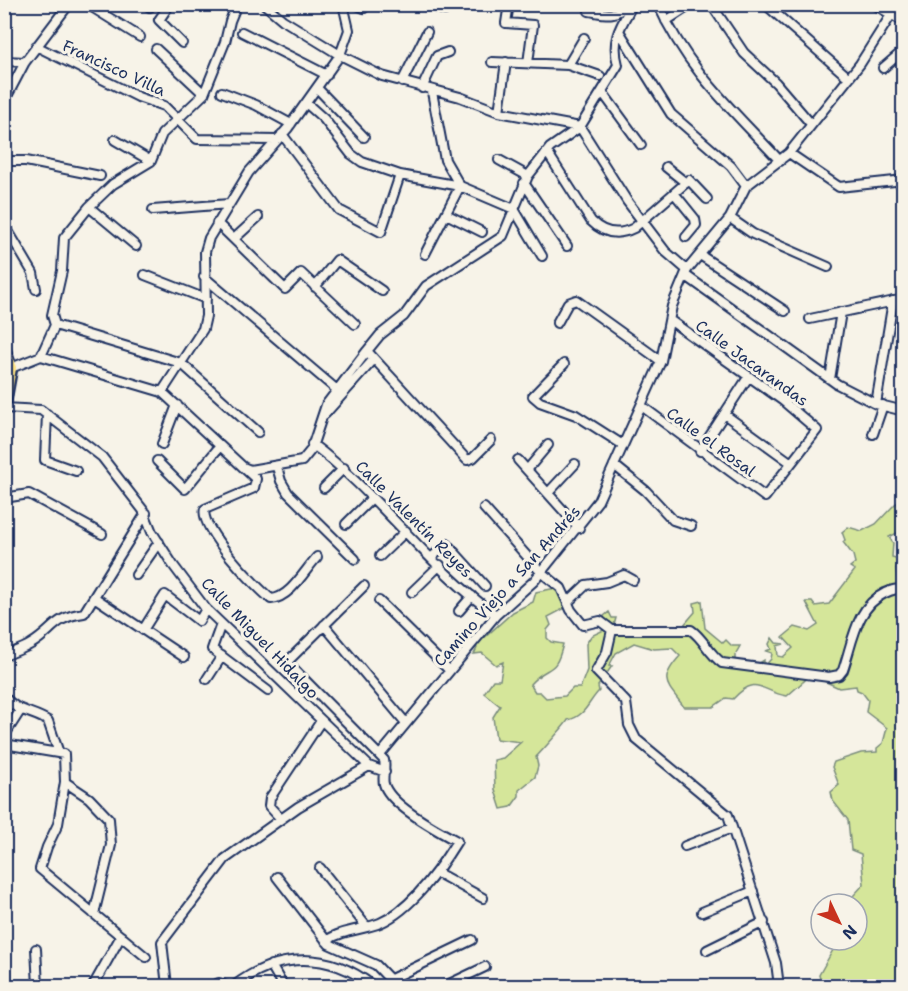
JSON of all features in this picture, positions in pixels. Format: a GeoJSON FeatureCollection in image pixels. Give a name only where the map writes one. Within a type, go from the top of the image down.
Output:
{"type":"FeatureCollection","features":[{"type":"Feature","properties":{"kind":"main road","name":"Calle Miguel Hidalgo"},"geometry":{"type":"LineString","coordinates":[[4,350],[11,368],[4,408]]}},
{"type":"Feature","properties":{"kind":"street"},"geometry":{"type":"LineString","coordinates":[[4,102],[25,62],[69,4]]}},
{"type":"Feature","properties":{"kind":"street"},"geometry":{"type":"LineString","coordinates":[[87,4],[140,37]]}},
{"type":"Feature","properties":{"kind":"street"},"geometry":{"type":"LineString","coordinates":[[170,4],[159,20],[182,43]]}},
{"type":"Feature","properties":{"kind":"street"},"geometry":{"type":"LineString","coordinates":[[41,356],[55,325],[53,306],[62,271],[64,238],[89,207],[113,184],[151,161],[162,134],[204,94],[225,42],[237,4]]}},
{"type":"Feature","properties":{"kind":"street"},"geometry":{"type":"LineString","coordinates":[[264,4],[283,20],[357,66],[432,92],[460,97],[499,112],[580,127],[615,184],[665,250],[686,272],[830,379],[879,404],[903,411]]}},
{"type":"Feature","properties":{"kind":"street"},"geometry":{"type":"LineString","coordinates":[[355,4],[364,8],[367,4]]}},
{"type":"Feature","properties":{"kind":"street"},"geometry":{"type":"LineString","coordinates":[[426,4],[445,10]]}},
{"type":"Feature","properties":{"kind":"street"},"geometry":{"type":"LineString","coordinates":[[589,11],[612,14],[620,12],[626,4]]}},
{"type":"Feature","properties":{"kind":"street"},"geometry":{"type":"LineString","coordinates":[[243,467],[250,470],[302,461],[312,444],[326,405],[380,335],[404,316],[426,286],[503,236],[526,179],[547,152],[580,127],[603,93],[618,65],[613,47],[633,4]]}},
{"type":"Feature","properties":{"kind":"street"},"geometry":{"type":"LineString","coordinates":[[658,4],[666,21],[705,82],[780,161]]}},
{"type":"Feature","properties":{"kind":"street"},"geometry":{"type":"LineString","coordinates":[[666,21],[692,4]]}},
{"type":"Feature","properties":{"kind":"street"},"geometry":{"type":"LineString","coordinates":[[711,4],[744,53],[776,83],[812,124]]}},
{"type":"Feature","properties":{"kind":"street"},"geometry":{"type":"LineString","coordinates":[[765,4],[849,78]]}},
{"type":"Feature","properties":{"kind":"street"},"geometry":{"type":"LineString","coordinates":[[874,4],[903,22]]}},
{"type":"Feature","properties":{"kind":"street","name":"Camino Viejo a San Andrés"},"geometry":{"type":"LineString","coordinates":[[380,755],[496,615],[541,572],[579,528],[598,501],[643,407],[661,361],[671,321],[672,306],[686,272],[730,218],[746,186],[789,153],[849,78],[898,4]]}},
{"type":"Feature","properties":{"kind":"street"},"geometry":{"type":"LineString","coordinates":[[162,392],[203,329],[206,299],[205,252],[217,223],[249,172],[291,124],[340,55],[349,30],[342,5]]}},
{"type":"Feature","properties":{"kind":"street"},"geometry":{"type":"LineString","coordinates":[[508,10],[506,23],[533,26],[528,63]]}},
{"type":"Feature","properties":{"kind":"street"},"geometry":{"type":"LineString","coordinates":[[619,31],[671,114],[731,166],[746,186]]}},
{"type":"Feature","properties":{"kind":"street"},"geometry":{"type":"LineString","coordinates":[[242,32],[327,75]]}},
{"type":"Feature","properties":{"kind":"street"},"geometry":{"type":"LineString","coordinates":[[402,82],[427,32]]}},
{"type":"Feature","properties":{"kind":"street"},"geometry":{"type":"LineString","coordinates":[[568,65],[584,38]]}},
{"type":"Feature","properties":{"kind":"street","name":"Francisco Villa"},"geometry":{"type":"LineString","coordinates":[[36,46],[138,97],[164,106],[178,117],[190,134],[197,139],[280,137]]}},
{"type":"Feature","properties":{"kind":"street"},"geometry":{"type":"LineString","coordinates":[[156,49],[204,94]]}},
{"type":"Feature","properties":{"kind":"street"},"geometry":{"type":"LineString","coordinates":[[884,68],[903,50]]}},
{"type":"Feature","properties":{"kind":"street"},"geometry":{"type":"LineString","coordinates":[[422,88],[437,56],[448,52]]}},
{"type":"Feature","properties":{"kind":"street"},"geometry":{"type":"LineString","coordinates":[[4,61],[25,62]]}},
{"type":"Feature","properties":{"kind":"street"},"geometry":{"type":"LineString","coordinates":[[492,62],[568,65],[600,76]]}},
{"type":"Feature","properties":{"kind":"street"},"geometry":{"type":"LineString","coordinates":[[499,112],[506,62]]}},
{"type":"Feature","properties":{"kind":"street"},"geometry":{"type":"LineString","coordinates":[[317,88],[364,137]]}},
{"type":"Feature","properties":{"kind":"street"},"geometry":{"type":"LineString","coordinates":[[222,92],[256,105],[291,124]]}},
{"type":"Feature","properties":{"kind":"street"},"geometry":{"type":"LineString","coordinates":[[432,92],[445,160],[460,186]]}},
{"type":"Feature","properties":{"kind":"street"},"geometry":{"type":"LineString","coordinates":[[603,93],[641,145]]}},
{"type":"Feature","properties":{"kind":"street"},"geometry":{"type":"LineString","coordinates":[[306,103],[324,119],[351,154],[362,162],[400,175],[460,186],[514,209],[542,256]]}},
{"type":"Feature","properties":{"kind":"street"},"geometry":{"type":"LineString","coordinates":[[280,137],[339,210],[381,232],[400,175]]}},
{"type":"Feature","properties":{"kind":"street"},"geometry":{"type":"LineString","coordinates":[[115,140],[151,161]]}},
{"type":"Feature","properties":{"kind":"street"},"geometry":{"type":"LineString","coordinates":[[547,152],[591,221],[600,230],[613,234],[625,233],[690,180],[707,199]]}},
{"type":"Feature","properties":{"kind":"street"},"geometry":{"type":"LineString","coordinates":[[789,153],[839,187],[903,180]]}},
{"type":"Feature","properties":{"kind":"street"},"geometry":{"type":"LineString","coordinates":[[499,160],[526,179],[567,246]]}},
{"type":"Feature","properties":{"kind":"street"},"geometry":{"type":"LineString","coordinates":[[4,161],[26,161],[100,176]]}},
{"type":"Feature","properties":{"kind":"street"},"geometry":{"type":"LineString","coordinates":[[666,167],[686,183]]}},
{"type":"Feature","properties":{"kind":"street"},"geometry":{"type":"LineString","coordinates":[[425,254],[460,186]]}},
{"type":"Feature","properties":{"kind":"street"},"geometry":{"type":"LineString","coordinates":[[674,193],[695,219],[696,225],[686,237]]}},
{"type":"Feature","properties":{"kind":"street"},"geometry":{"type":"LineString","coordinates":[[153,210],[228,204]]}},
{"type":"Feature","properties":{"kind":"street"},"geometry":{"type":"LineString","coordinates":[[89,207],[136,246]]}},
{"type":"Feature","properties":{"kind":"street"},"geometry":{"type":"LineString","coordinates":[[446,214],[482,232]]}},
{"type":"Feature","properties":{"kind":"street"},"geometry":{"type":"LineString","coordinates":[[236,238],[258,217]]}},
{"type":"Feature","properties":{"kind":"street"},"geometry":{"type":"LineString","coordinates":[[730,218],[753,234],[828,267]]}},
{"type":"Feature","properties":{"kind":"street"},"geometry":{"type":"LineString","coordinates":[[217,223],[236,238],[285,289],[298,273],[355,324]]}},
{"type":"Feature","properties":{"kind":"street"},"geometry":{"type":"LineString","coordinates":[[5,224],[33,273],[36,289]]}},
{"type":"Feature","properties":{"kind":"street"},"geometry":{"type":"LineString","coordinates":[[700,255],[785,311]]}},
{"type":"Feature","properties":{"kind":"street"},"geometry":{"type":"LineString","coordinates":[[315,287],[337,260],[382,291]]}},
{"type":"Feature","properties":{"kind":"street"},"geometry":{"type":"LineString","coordinates":[[145,275],[206,299]]}},
{"type":"Feature","properties":{"kind":"street"},"geometry":{"type":"LineString","coordinates":[[204,277],[337,390]]}},
{"type":"Feature","properties":{"kind":"street"},"geometry":{"type":"LineString","coordinates":[[810,319],[903,299]]}},
{"type":"Feature","properties":{"kind":"street"},"geometry":{"type":"LineString","coordinates":[[557,323],[568,303],[576,300],[661,361]]}},
{"type":"Feature","properties":{"kind":"street"},"geometry":{"type":"LineString","coordinates":[[873,434],[894,301]]}},
{"type":"Feature","properties":{"kind":"street"},"geometry":{"type":"LineString","coordinates":[[830,379],[841,312]]}},
{"type":"Feature","properties":{"kind":"street","name":"Calle Jacarandas"},"geometry":{"type":"LineString","coordinates":[[671,321],[817,428],[790,462]]}},
{"type":"Feature","properties":{"kind":"street"},"geometry":{"type":"LineString","coordinates":[[55,325],[181,363],[258,432]]}},
{"type":"Feature","properties":{"kind":"street"},"geometry":{"type":"LineString","coordinates":[[367,351],[467,460],[473,458],[491,440]]}},
{"type":"Feature","properties":{"kind":"street"},"geometry":{"type":"LineString","coordinates":[[11,368],[41,356],[162,392],[177,405],[256,479],[254,488],[205,509],[204,520],[217,539],[271,599],[278,599],[287,592],[317,557]]}},
{"type":"Feature","properties":{"kind":"street"},"geometry":{"type":"LineString","coordinates":[[320,419],[374,359]]}},
{"type":"Feature","properties":{"kind":"street"},"geometry":{"type":"LineString","coordinates":[[564,364],[533,396],[540,402],[576,415],[623,446]]}},
{"type":"Feature","properties":{"kind":"street"},"geometry":{"type":"LineString","coordinates":[[700,451],[749,376]]}},
{"type":"Feature","properties":{"kind":"street"},"geometry":{"type":"LineString","coordinates":[[162,444],[177,405]]}},
{"type":"Feature","properties":{"kind":"street","name":"Calle el Rosal"},"geometry":{"type":"LineString","coordinates":[[643,407],[765,497],[790,462]]}},
{"type":"Feature","properties":{"kind":"street","name":"Calle Miguel Hidalgo"},"geometry":{"type":"LineString","coordinates":[[4,408],[35,409],[47,414],[102,458],[146,513],[159,542],[206,609],[369,766]]}},
{"type":"Feature","properties":{"kind":"street"},"geometry":{"type":"LineString","coordinates":[[47,414],[45,460],[76,471]]}},
{"type":"Feature","properties":{"kind":"street"},"geometry":{"type":"LineString","coordinates":[[724,414],[790,462]]}},
{"type":"Feature","properties":{"kind":"street","name":"Calle Valentín Reyes"},"geometry":{"type":"LineString","coordinates":[[312,444],[344,468],[472,596],[496,615]]}},
{"type":"Feature","properties":{"kind":"street"},"geometry":{"type":"LineString","coordinates":[[526,470],[548,445]]}},
{"type":"Feature","properties":{"kind":"street"},"geometry":{"type":"LineString","coordinates":[[157,461],[185,489],[220,446]]}},
{"type":"Feature","properties":{"kind":"street"},"geometry":{"type":"LineString","coordinates":[[518,460],[579,528]]}},
{"type":"Feature","properties":{"kind":"street"},"geometry":{"type":"LineString","coordinates":[[548,493],[574,464]]}},
{"type":"Feature","properties":{"kind":"street"},"geometry":{"type":"LineString","coordinates":[[614,465],[646,491],[673,520],[691,526]]}},
{"type":"Feature","properties":{"kind":"street"},"geometry":{"type":"LineString","coordinates":[[277,467],[280,481],[288,493],[356,559]]}},
{"type":"Feature","properties":{"kind":"street"},"geometry":{"type":"LineString","coordinates":[[324,488],[344,468]]}},
{"type":"Feature","properties":{"kind":"street"},"geometry":{"type":"LineString","coordinates":[[4,498],[28,494],[102,534]]}},
{"type":"Feature","properties":{"kind":"street"},"geometry":{"type":"LineString","coordinates":[[346,524],[372,498]]}},
{"type":"Feature","properties":{"kind":"street"},"geometry":{"type":"LineString","coordinates":[[484,508],[541,572],[561,588],[575,618],[583,625],[600,621],[612,630],[691,630],[701,637],[707,652],[722,663],[829,677],[839,675],[843,670],[864,608],[872,599],[892,590],[903,590]]}},
{"type":"Feature","properties":{"kind":"street"},"geometry":{"type":"LineString","coordinates":[[4,656],[32,644],[49,627],[67,616],[84,613],[146,513]]}},
{"type":"Feature","properties":{"kind":"street"},"geometry":{"type":"LineString","coordinates":[[380,556],[406,531]]}},
{"type":"Feature","properties":{"kind":"street"},"geometry":{"type":"LineString","coordinates":[[136,575],[159,542]]}},
{"type":"Feature","properties":{"kind":"street"},"geometry":{"type":"LineString","coordinates":[[432,557],[447,544],[485,586]]}},
{"type":"Feature","properties":{"kind":"street"},"geometry":{"type":"LineString","coordinates":[[412,592],[441,565]]}},
{"type":"Feature","properties":{"kind":"street"},"geometry":{"type":"LineString","coordinates":[[568,602],[586,585],[607,582],[624,575],[633,580]]}},
{"type":"Feature","properties":{"kind":"street"},"geometry":{"type":"LineString","coordinates":[[326,941],[392,916],[436,872],[457,841],[434,829],[400,805],[384,783],[384,760],[287,662],[364,586]]}},
{"type":"Feature","properties":{"kind":"street"},"geometry":{"type":"LineString","coordinates":[[143,630],[165,596],[199,621],[206,609]]}},
{"type":"Feature","properties":{"kind":"street"},"geometry":{"type":"LineString","coordinates":[[459,611],[472,596]]}},
{"type":"Feature","properties":{"kind":"street"},"geometry":{"type":"LineString","coordinates":[[94,597],[184,657]]}},
{"type":"Feature","properties":{"kind":"street"},"geometry":{"type":"LineString","coordinates":[[379,601],[449,670]]}},
{"type":"Feature","properties":{"kind":"street"},"geometry":{"type":"LineString","coordinates":[[221,624],[212,649],[268,691]]}},
{"type":"Feature","properties":{"kind":"street"},"geometry":{"type":"LineString","coordinates":[[324,625],[406,723]]}},
{"type":"Feature","properties":{"kind":"street"},"geometry":{"type":"LineString","coordinates":[[612,630],[607,652],[596,671],[629,706],[632,731],[636,739],[728,815],[764,922],[776,963],[779,987]]}},
{"type":"Feature","properties":{"kind":"street"},"geometry":{"type":"LineString","coordinates":[[207,679],[222,656]]}},
{"type":"Feature","properties":{"kind":"street"},"geometry":{"type":"LineString","coordinates":[[4,696],[20,711],[30,711],[48,721],[62,753],[65,782],[58,824],[46,847],[40,869],[146,957]]}},
{"type":"Feature","properties":{"kind":"street"},"geometry":{"type":"LineString","coordinates":[[4,736],[20,711]]}},
{"type":"Feature","properties":{"kind":"street"},"geometry":{"type":"LineString","coordinates":[[281,819],[269,806],[270,798],[321,721]]}},
{"type":"Feature","properties":{"kind":"street"},"geometry":{"type":"LineString","coordinates":[[10,745],[62,753]]}},
{"type":"Feature","properties":{"kind":"street"},"geometry":{"type":"LineString","coordinates":[[167,987],[162,942],[225,859],[281,819],[369,766],[385,772]]}},
{"type":"Feature","properties":{"kind":"street"},"geometry":{"type":"LineString","coordinates":[[65,782],[103,810],[111,826],[109,859],[94,914]]}},
{"type":"Feature","properties":{"kind":"street"},"geometry":{"type":"LineString","coordinates":[[686,846],[732,828]]}},
{"type":"Feature","properties":{"kind":"street"},"geometry":{"type":"LineString","coordinates":[[320,868],[366,926]]}},
{"type":"Feature","properties":{"kind":"street"},"geometry":{"type":"LineString","coordinates":[[436,872],[483,898]]}},
{"type":"Feature","properties":{"kind":"street"},"geometry":{"type":"LineString","coordinates":[[277,878],[328,944],[365,958],[394,983],[472,940]]}},
{"type":"Feature","properties":{"kind":"street"},"geometry":{"type":"LineString","coordinates":[[702,912],[753,891]]}},
{"type":"Feature","properties":{"kind":"street"},"geometry":{"type":"LineString","coordinates":[[707,950],[764,922]]}},
{"type":"Feature","properties":{"kind":"street"},"geometry":{"type":"LineString","coordinates":[[93,987],[121,936]]}},
{"type":"Feature","properties":{"kind":"street"},"geometry":{"type":"LineString","coordinates":[[36,950],[38,987]]}},
{"type":"Feature","properties":{"kind":"street"},"geometry":{"type":"LineString","coordinates":[[236,986],[271,965],[298,959],[328,964],[353,973],[373,987]]}},
{"type":"Feature","properties":{"kind":"street"},"geometry":{"type":"LineString","coordinates":[[271,965],[283,987]]}},
{"type":"Feature","properties":{"kind":"street"},"geometry":{"type":"LineString","coordinates":[[445,987],[485,967]]}},
{"type":"Feature","properties":{"kind":"street"},"geometry":{"type":"LineString","coordinates":[[212,987],[219,983],[226,987]]}},
{"type":"Feature","properties":{"kind":"green space"},"geometry":{"type":"Polygon","coordinates":[[[903,499],[903,530],[889,537],[893,543],[892,557],[899,559],[903,565],[900,563],[896,568],[897,577],[904,576],[903,986],[822,986],[819,975],[832,952],[869,952],[869,892],[857,892],[864,884],[861,854],[851,850],[848,820],[833,801],[831,792],[839,785],[832,767],[834,762],[861,753],[877,752],[877,748],[883,743],[887,728],[866,712],[868,700],[862,692],[857,690],[856,686],[839,688],[811,675],[787,696],[754,686],[741,691],[733,699],[726,698],[713,707],[684,707],[667,683],[669,671],[680,656],[672,648],[654,649],[634,643],[616,653],[609,666],[612,666],[598,686],[599,691],[583,712],[568,720],[536,757],[538,766],[535,777],[519,790],[519,796],[511,807],[501,809],[495,790],[494,760],[503,758],[521,742],[496,739],[493,717],[500,706],[484,693],[493,680],[500,680],[503,662],[496,665],[482,653],[474,654],[477,648],[471,644],[484,638],[513,612],[533,602],[536,592],[556,588],[569,606],[548,617],[551,625],[547,630],[547,638],[551,642],[563,644],[557,661],[554,666],[530,684],[535,692],[540,692],[546,698],[565,696],[573,688],[580,688],[587,670],[586,644],[591,636],[606,629],[610,622],[606,622],[604,616],[609,612],[612,618],[616,618],[613,629],[632,628],[647,634],[683,626],[695,612],[694,603],[702,601],[705,628],[723,643],[726,640],[732,646],[740,646],[735,655],[735,663],[756,665],[764,660],[764,667],[771,659],[772,653],[766,651],[771,649],[769,644],[772,638],[776,643],[784,644],[777,646],[778,656],[783,657],[793,648],[783,637],[795,627],[809,631],[818,625],[806,602],[812,602],[815,606],[829,604],[855,570],[850,567],[855,563],[853,555],[843,542],[845,540],[842,532],[848,527],[862,531],[876,524],[903,499]]]}}]}
